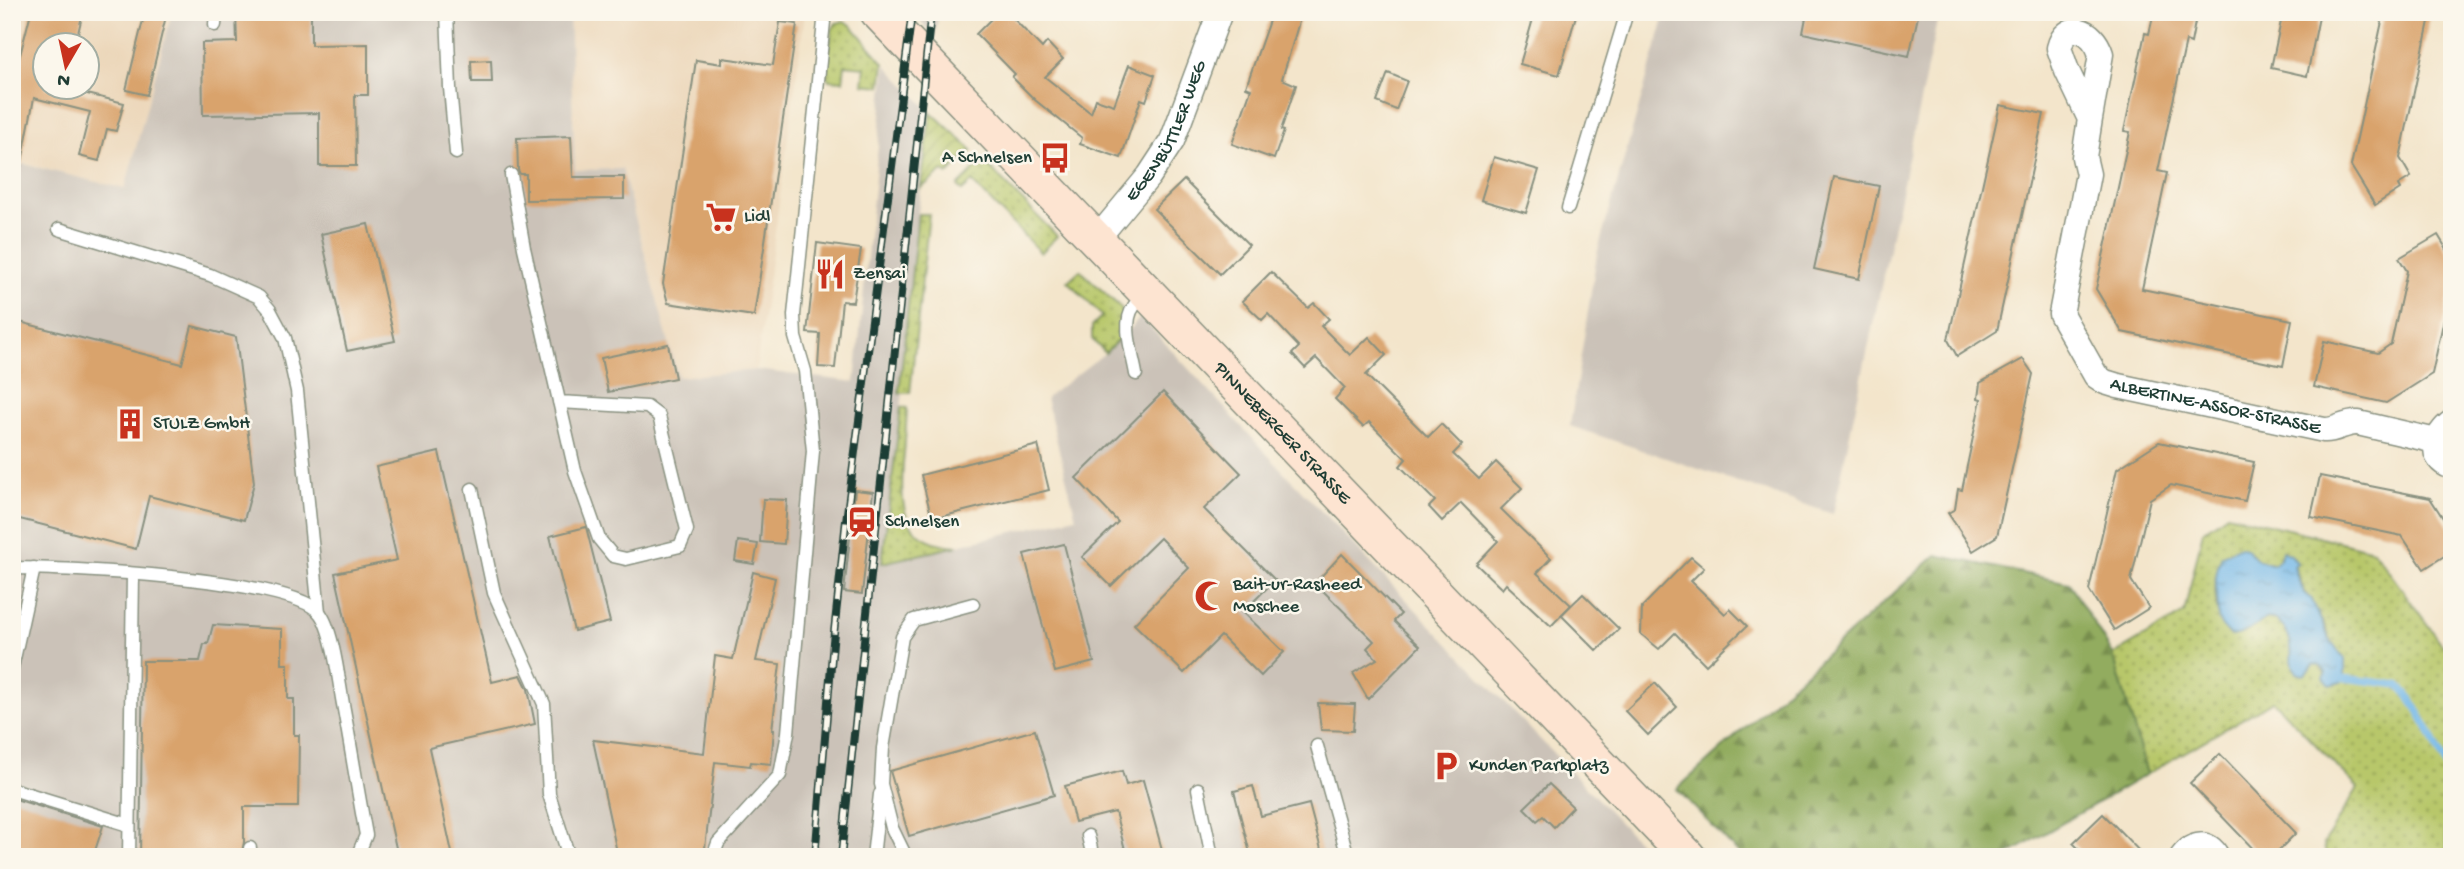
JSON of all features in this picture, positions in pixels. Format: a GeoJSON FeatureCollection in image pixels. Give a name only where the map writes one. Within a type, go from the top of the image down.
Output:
{"type":"FeatureCollection","features":[{"type":"Feature","properties":{"kind":"main road","name":"PINNEBERGER STRASSE"},"geometry":{"type":"LineString","coordinates":[[877,12],[1688,857]]}},
{"type":"Feature","properties":{"kind":"street","name":"EGENBÜTTLER WEG"},"geometry":{"type":"LineString","coordinates":[[1096,240],[1149,176],[1172,141],[1220,12]]}},
{"type":"Feature","properties":{"kind":"street","name":"ALBERTINE-ASSOR-STRASSE"},"geometry":{"type":"LineString","coordinates":[[2090,119],[2084,157],[2088,174],[2087,192],[2061,314],[2096,376],[2118,386],[2324,430],[2358,423],[2436,442]]}},
{"type":"Feature","properties":{"kind":"street"},"geometry":{"type":"LineString","coordinates":[[2452,422],[2436,442],[2437,456],[2452,468]]}},
{"type":"Feature","properties":{"kind":"street"},"geometry":{"type":"LineString","coordinates":[[2182,857],[2188,849],[2199,845],[2211,848],[2217,857]]}},
{"type":"Feature","properties":{"kind":"lane"},"geometry":{"type":"LineString","coordinates":[[447,12],[456,153]]}},
{"type":"Feature","properties":{"kind":"lane"},"geometry":{"type":"LineString","coordinates":[[713,857],[718,843],[780,775],[788,733],[813,451],[805,371],[795,337],[794,315],[825,12]]}},
{"type":"Feature","properties":{"kind":"lane"},"geometry":{"type":"LineString","coordinates":[[1568,208],[1627,12]]}},
{"type":"Feature","properties":{"kind":"lane"},"geometry":{"type":"LineString","coordinates":[[511,175],[524,248],[559,402],[575,471],[599,540],[613,556],[626,559],[680,546],[687,530],[659,416],[646,407],[559,402]]}},
{"type":"Feature","properties":{"kind":"lane"},"geometry":{"type":"LineString","coordinates":[[59,229],[210,275],[259,297],[270,310],[285,338],[297,391],[319,612],[332,643],[366,835],[357,857]]}},
{"type":"Feature","properties":{"kind":"lane"},"geometry":{"type":"LineString","coordinates":[[1136,374],[1128,329],[1129,316],[1133,307],[1147,293]]}},
{"type":"Feature","properties":{"kind":"lane"},"geometry":{"type":"LineString","coordinates":[[472,489],[494,593],[544,704],[550,794],[569,857]]}},
{"type":"Feature","properties":{"kind":"lane"},"geometry":{"type":"LineString","coordinates":[[12,568],[215,581],[290,596],[319,612]]}},
{"type":"Feature","properties":{"kind":"lane"},"geometry":{"type":"LineString","coordinates":[[12,668],[34,568]]}},
{"type":"Feature","properties":{"kind":"lane"},"geometry":{"type":"LineString","coordinates":[[129,857],[133,575]]}},
{"type":"Feature","properties":{"kind":"lane"},"geometry":{"type":"LineString","coordinates":[[873,857],[883,748],[902,637],[914,620],[973,604]]}},
{"type":"Feature","properties":{"kind":"lane"},"geometry":{"type":"LineString","coordinates":[[1317,746],[1348,857]]}},
{"type":"Feature","properties":{"kind":"lane"},"geometry":{"type":"LineString","coordinates":[[880,784],[892,828],[906,857]]}},
{"type":"Feature","properties":{"kind":"lane"},"geometry":{"type":"LineString","coordinates":[[12,789],[129,825]]}},
{"type":"Feature","properties":{"kind":"lane"},"geometry":{"type":"LineString","coordinates":[[1198,789],[1212,857]]}},
{"type":"Feature","properties":{"kind":"lane"},"geometry":{"type":"LineString","coordinates":[[1088,836],[1093,857]]}},
{"type":"Feature","properties":{"kind":"shaded area"},"geometry":{"type":"Polygon","coordinates":[[[12,12],[172,12],[125,190],[12,160],[12,12]]]}},
{"type":"Feature","properties":{"kind":"shaded area"},"geometry":{"type":"Polygon","coordinates":[[[172,12],[569,12],[575,170],[622,169],[678,377],[756,370],[855,382],[886,65],[931,112],[918,213],[929,214],[910,393],[903,394],[901,407],[907,408],[882,563],[1076,517],[1046,398],[1105,353],[1141,317],[1276,464],[1653,857],[12,857],[12,161],[125,189],[172,12]]]}},
{"type":"Feature","properties":{"kind":"shaded area"},"geometry":{"type":"Polygon","coordinates":[[[569,12],[805,12],[756,370],[678,377],[622,169],[575,170],[569,12]]]}},
{"type":"Feature","properties":{"kind":"shaded area"},"geometry":{"type":"Polygon","coordinates":[[[913,12],[939,12],[935,38],[913,12]]]}},
{"type":"Feature","properties":{"kind":"shaded area"},"geometry":{"type":"Polygon","coordinates":[[[1666,12],[1939,12],[1833,514],[1570,426],[1597,254],[1666,12]]]}},
{"type":"Feature","properties":{"kind":"green space"},"geometry":{"type":"Polygon","coordinates":[[[844,21],[851,25],[884,63],[881,86],[863,84],[865,67],[845,65],[843,81],[829,80],[826,75],[832,30],[836,23],[844,21]]]}},
{"type":"Feature","properties":{"kind":"green space"},"geometry":{"type":"Polygon","coordinates":[[[931,112],[972,150],[948,174],[943,171],[921,188],[931,112]]]}},
{"type":"Feature","properties":{"kind":"green space"},"geometry":{"type":"Polygon","coordinates":[[[983,161],[1057,236],[1041,253],[972,182],[962,191],[958,186],[983,161]]]}},
{"type":"Feature","properties":{"kind":"green space"},"geometry":{"type":"Polygon","coordinates":[[[918,214],[929,214],[910,393],[899,393],[918,214]]]}},
{"type":"Feature","properties":{"kind":"green space"},"geometry":{"type":"Polygon","coordinates":[[[1080,270],[1122,309],[1121,337],[1105,353],[1092,339],[1092,326],[1102,316],[1068,281],[1080,270]]]}},
{"type":"Feature","properties":{"kind":"green space"},"geometry":{"type":"Polygon","coordinates":[[[901,407],[907,408],[902,481],[909,521],[916,531],[926,538],[940,544],[958,546],[882,563],[901,407]]]}},
{"type":"Feature","properties":{"kind":"green space"},"geometry":{"type":"Polygon","coordinates":[[[2227,514],[2373,550],[2452,658],[2452,827],[2445,830],[2452,857],[2326,857],[2324,843],[2358,788],[2273,701],[2147,774],[2113,655],[2184,613],[2203,531],[2227,514]],[[2283,551],[2274,565],[2256,559],[2252,553],[2222,555],[2215,586],[2220,618],[2230,636],[2245,632],[2266,618],[2275,619],[2289,638],[2291,661],[2306,671],[2314,664],[2321,666],[2330,685],[2342,682],[2343,655],[2335,651],[2312,600],[2305,592],[2294,565],[2297,563],[2283,551]]]}},
{"type":"Feature","properties":{"kind":"green space"},"geometry":{"type":"Polygon","coordinates":[[[1936,555],[2069,583],[2113,655],[2147,774],[2004,857],[1742,857],[1677,789],[1936,555]]]}},
{"type":"Feature","properties":{"kind":"water"},"geometry":{"type":"Polygon","coordinates":[[[2240,546],[2246,548],[2256,559],[2274,565],[2280,559],[2282,551],[2291,555],[2297,563],[2294,566],[2305,593],[2312,600],[2329,639],[2345,658],[2345,675],[2342,682],[2330,685],[2324,678],[2326,672],[2321,666],[2314,664],[2304,675],[2297,673],[2291,661],[2289,638],[2275,619],[2266,618],[2245,632],[2231,636],[2222,627],[2218,617],[2217,569],[2222,555],[2240,546]]]}},
{"type":"Feature","properties":{"kind":"building"},"geometry":{"type":"Polygon","coordinates":[[[31,12],[83,12],[78,32],[32,32],[33,102],[21,167],[12,166],[12,75],[15,75],[31,12]]]}},
{"type":"Feature","properties":{"kind":"building"},"geometry":{"type":"Polygon","coordinates":[[[145,12],[167,12],[147,95],[126,90],[145,12]]]}},
{"type":"Feature","properties":{"kind":"building"},"geometry":{"type":"Polygon","coordinates":[[[236,12],[311,12],[311,45],[368,44],[368,95],[355,95],[356,166],[319,166],[319,113],[203,115],[202,43],[237,42],[236,12]]]}},
{"type":"Feature","properties":{"kind":"building"},"geometry":{"type":"Polygon","coordinates":[[[998,12],[1007,12],[1042,48],[1047,42],[1063,59],[1045,77],[1091,113],[1096,99],[1114,105],[1129,65],[1155,75],[1146,101],[1141,99],[1121,158],[1080,144],[1082,138],[1035,100],[1012,77],[1015,74],[976,34],[998,12]]]}},
{"type":"Feature","properties":{"kind":"building"},"geometry":{"type":"Polygon","coordinates":[[[1272,12],[1302,12],[1282,79],[1296,85],[1274,159],[1232,144],[1251,89],[1246,87],[1272,12]]]}},
{"type":"Feature","properties":{"kind":"building"},"geometry":{"type":"Polygon","coordinates":[[[1535,12],[1577,12],[1559,75],[1520,64],[1535,12]]]}},
{"type":"Feature","properties":{"kind":"building"},"geometry":{"type":"Polygon","coordinates":[[[1807,12],[1919,12],[1909,56],[1803,33],[1807,12]]]}},
{"type":"Feature","properties":{"kind":"building"},"geometry":{"type":"Polygon","coordinates":[[[2154,12],[2197,12],[2191,43],[2186,41],[2158,171],[2167,173],[2142,289],[2292,320],[2283,366],[2122,332],[2096,289],[2130,132],[2124,131],[2145,33],[2149,34],[2154,12]]]}},
{"type":"Feature","properties":{"kind":"building"},"geometry":{"type":"Polygon","coordinates":[[[2283,12],[2320,12],[2307,76],[2271,68],[2283,12]]]}},
{"type":"Feature","properties":{"kind":"building"},"geometry":{"type":"Polygon","coordinates":[[[2384,12],[2431,12],[2400,158],[2411,177],[2398,185],[2400,189],[2375,205],[2351,166],[2384,12]]]}},
{"type":"Feature","properties":{"kind":"building","name":"Lidl"},"geometry":{"type":"Polygon","coordinates":[[[780,22],[797,24],[754,316],[668,303],[663,284],[696,60],[722,64],[722,58],[773,65],[780,22]]]}},
{"type":"Feature","properties":{"kind":"building"},"geometry":{"type":"Polygon","coordinates":[[[491,60],[492,82],[472,82],[471,61],[491,60]]]}},
{"type":"Feature","properties":{"kind":"building"},"geometry":{"type":"Polygon","coordinates":[[[1388,73],[1407,81],[1396,110],[1377,102],[1388,73]]]}},
{"type":"Feature","properties":{"kind":"building"},"geometry":{"type":"Polygon","coordinates":[[[102,98],[124,103],[116,131],[107,129],[99,161],[79,156],[90,112],[50,102],[102,102],[102,98]]]}},
{"type":"Feature","properties":{"kind":"building"},"geometry":{"type":"Polygon","coordinates":[[[2000,105],[2044,114],[1997,331],[1957,356],[1948,340],[2000,105]]]}},
{"type":"Feature","properties":{"kind":"building"},"geometry":{"type":"Polygon","coordinates":[[[571,136],[573,177],[624,177],[624,199],[526,200],[526,174],[520,174],[518,170],[517,138],[571,136]]]}},
{"type":"Feature","properties":{"kind":"building"},"geometry":{"type":"Polygon","coordinates":[[[1494,157],[1539,170],[1526,213],[1481,200],[1494,157]]]}},
{"type":"Feature","properties":{"kind":"building"},"geometry":{"type":"Polygon","coordinates":[[[1834,177],[1879,186],[1859,279],[1814,269],[1834,177]]]}},
{"type":"Feature","properties":{"kind":"building"},"geometry":{"type":"Polygon","coordinates":[[[1184,180],[1249,245],[1220,274],[1154,209],[1184,180]]]}},
{"type":"Feature","properties":{"kind":"building"},"geometry":{"type":"Polygon","coordinates":[[[368,224],[395,341],[347,351],[321,234],[368,224]]]}},
{"type":"Feature","properties":{"kind":"building"},"geometry":{"type":"Polygon","coordinates":[[[2438,235],[2452,258],[2452,282],[2432,374],[2386,403],[2314,387],[2324,341],[2378,353],[2391,344],[2407,271],[2399,258],[2438,235]]]}},
{"type":"Feature","properties":{"kind":"building"},"geometry":{"type":"Polygon","coordinates":[[[817,243],[861,249],[853,302],[842,301],[835,368],[818,367],[820,334],[807,333],[817,243]]]}},
{"type":"Feature","properties":{"kind":"building"},"geometry":{"type":"Polygon","coordinates":[[[1271,272],[1308,308],[1314,303],[1329,319],[1321,326],[1350,355],[1369,337],[1386,355],[1366,375],[1428,437],[1441,424],[1462,445],[1453,454],[1479,479],[1496,462],[1522,488],[1501,509],[1551,558],[1537,573],[1571,605],[1551,626],[1506,584],[1502,589],[1476,564],[1498,541],[1461,503],[1442,521],[1429,507],[1435,501],[1400,466],[1406,459],[1369,422],[1363,427],[1335,399],[1345,388],[1316,358],[1305,368],[1292,354],[1299,347],[1268,314],[1262,320],[1242,301],[1271,272]]]}},
{"type":"Feature","properties":{"kind":"building","name":"STULZ GmbH"},"geometry":{"type":"Polygon","coordinates":[[[12,320],[182,364],[192,326],[236,337],[254,483],[244,520],[149,496],[136,549],[12,517],[12,320]]]}},
{"type":"Feature","properties":{"kind":"building"},"geometry":{"type":"Polygon","coordinates":[[[668,344],[675,378],[608,392],[601,358],[668,344]]]}},
{"type":"Feature","properties":{"kind":"building"},"geometry":{"type":"Polygon","coordinates":[[[2023,359],[2033,374],[1997,536],[1973,551],[1948,513],[1955,509],[1958,489],[1962,490],[1981,399],[1978,398],[1980,383],[2023,359]]]}},
{"type":"Feature","properties":{"kind":"building"},"geometry":{"type":"Polygon","coordinates":[[[1163,392],[1241,473],[1204,509],[1275,580],[1243,612],[1284,652],[1261,676],[1221,636],[1184,673],[1134,624],[1189,568],[1160,538],[1111,586],[1082,557],[1118,522],[1076,478],[1163,392]]]}},
{"type":"Feature","properties":{"kind":"building"},"geometry":{"type":"Polygon","coordinates":[[[2159,442],[2254,462],[2245,501],[2171,485],[2150,499],[2131,580],[2149,608],[2114,630],[2089,590],[2117,469],[2159,442]]]}},
{"type":"Feature","properties":{"kind":"building"},"geometry":{"type":"Polygon","coordinates":[[[1038,445],[1049,490],[932,519],[921,475],[1038,445]]]}},
{"type":"Feature","properties":{"kind":"building"},"geometry":{"type":"Polygon","coordinates":[[[439,452],[492,682],[521,675],[528,689],[535,724],[429,748],[453,857],[398,857],[335,573],[397,560],[376,467],[439,452]]]}},
{"type":"Feature","properties":{"kind":"building"},"geometry":{"type":"Polygon","coordinates":[[[2320,476],[2430,498],[2452,532],[2452,551],[2424,569],[2402,536],[2311,517],[2320,476]]]}},
{"type":"Feature","properties":{"kind":"building"},"geometry":{"type":"Polygon","coordinates":[[[855,490],[873,492],[862,594],[844,592],[855,490]]]}},
{"type":"Feature","properties":{"kind":"building"},"geometry":{"type":"Polygon","coordinates":[[[763,499],[787,500],[784,544],[760,542],[763,499]]]}},
{"type":"Feature","properties":{"kind":"building"},"geometry":{"type":"Polygon","coordinates":[[[586,527],[610,622],[574,631],[550,536],[586,527]]]}},
{"type":"Feature","properties":{"kind":"building"},"geometry":{"type":"Polygon","coordinates":[[[738,541],[758,544],[754,564],[735,561],[738,541]]]}},
{"type":"Feature","properties":{"kind":"building"},"geometry":{"type":"Polygon","coordinates":[[[1064,544],[1094,662],[1055,672],[1024,554],[1064,544]]]}},
{"type":"Feature","properties":{"kind":"building"},"geometry":{"type":"Polygon","coordinates":[[[1342,554],[1401,614],[1394,621],[1420,646],[1368,699],[1353,673],[1377,659],[1367,648],[1374,641],[1315,583],[1342,554]]]}},
{"type":"Feature","properties":{"kind":"building"},"geometry":{"type":"Polygon","coordinates":[[[1691,557],[1704,568],[1691,581],[1725,614],[1730,609],[1747,626],[1706,665],[1675,633],[1659,649],[1641,634],[1642,607],[1691,557]]]}},
{"type":"Feature","properties":{"kind":"building"},"geometry":{"type":"Polygon","coordinates":[[[753,572],[775,578],[756,661],[780,664],[771,764],[751,762],[750,766],[715,762],[704,857],[618,857],[593,740],[704,753],[715,656],[733,659],[753,572]]]}},
{"type":"Feature","properties":{"kind":"building"},"geometry":{"type":"Polygon","coordinates":[[[1583,594],[1619,629],[1597,651],[1561,615],[1583,594]]]}},
{"type":"Feature","properties":{"kind":"building"},"geometry":{"type":"Polygon","coordinates":[[[213,625],[282,629],[282,664],[288,664],[288,699],[294,699],[294,735],[299,735],[298,807],[244,807],[241,857],[140,857],[143,661],[200,661],[213,625]]]}},
{"type":"Feature","properties":{"kind":"building"},"geometry":{"type":"Polygon","coordinates":[[[1655,683],[1677,707],[1648,735],[1625,711],[1655,683]]]}},
{"type":"Feature","properties":{"kind":"building"},"geometry":{"type":"Polygon","coordinates":[[[1318,703],[1355,704],[1353,731],[1321,730],[1318,703]]]}},
{"type":"Feature","properties":{"kind":"building"},"geometry":{"type":"Polygon","coordinates":[[[1035,730],[1054,795],[909,836],[890,771],[1035,730]]]}},
{"type":"Feature","properties":{"kind":"building"},"geometry":{"type":"Polygon","coordinates":[[[2220,754],[2296,833],[2272,857],[2261,857],[2190,783],[2220,754]]]}},
{"type":"Feature","properties":{"kind":"building"},"geometry":{"type":"Polygon","coordinates":[[[1122,771],[1126,785],[1143,780],[1164,857],[1127,857],[1115,812],[1075,822],[1065,786],[1122,771]]]}},
{"type":"Feature","properties":{"kind":"building"},"geometry":{"type":"Polygon","coordinates":[[[1549,784],[1573,807],[1554,827],[1543,816],[1537,821],[1524,808],[1549,784]]]}},
{"type":"Feature","properties":{"kind":"building"},"geometry":{"type":"Polygon","coordinates":[[[1253,786],[1261,816],[1309,804],[1323,857],[1251,857],[1234,791],[1253,786]]]}},
{"type":"Feature","properties":{"kind":"building"},"geometry":{"type":"Polygon","coordinates":[[[12,798],[103,826],[93,857],[12,857],[12,798]]]}},
{"type":"Feature","properties":{"kind":"building"},"geometry":{"type":"Polygon","coordinates":[[[2103,814],[2145,857],[2087,857],[2073,843],[2103,814]]]}},
{"type":"Feature","properties":{"kind":"waterway"},"geometry":{"type":"LineString","coordinates":[[2344,678],[2399,685],[2411,699],[2450,775],[2452,828]]}},
{"type":"Feature","properties":{"kind":"railway"},"geometry":{"type":"LineString","coordinates":[[815,857],[846,521],[912,12]]}},
{"type":"Feature","properties":{"kind":"railway"},"geometry":{"type":"LineString","coordinates":[[841,857],[931,12]]}},
{"type":"Feature","properties":{"kind":"place","name":"A Schnelsen"},"geometry":{"type":"Point","coordinates":[1055,158]}},
{"type":"Feature","properties":{"kind":"place","name":"Lidl"},"geometry":{"type":"Point","coordinates":[721,217]}},
{"type":"Feature","properties":{"kind":"place","name":"Zensai"},"geometry":{"type":"Point","coordinates":[830,274]}},
{"type":"Feature","properties":{"kind":"place","name":"STULZ GmbH"},"geometry":{"type":"Point","coordinates":[130,424]}},
{"type":"Feature","properties":{"kind":"place","name":"Schnelsen"},"geometry":{"type":"Point","coordinates":[862,522]}},
{"type":"Feature","properties":{"kind":"place","name":"Bait-ur-Rasheed Moschee"},"geometry":{"type":"Point","coordinates":[1210,596]}},
{"type":"Feature","properties":{"kind":"place","name":"Kunden Parkplatz"},"geometry":{"type":"Point","coordinates":[1446,766]}}]}
